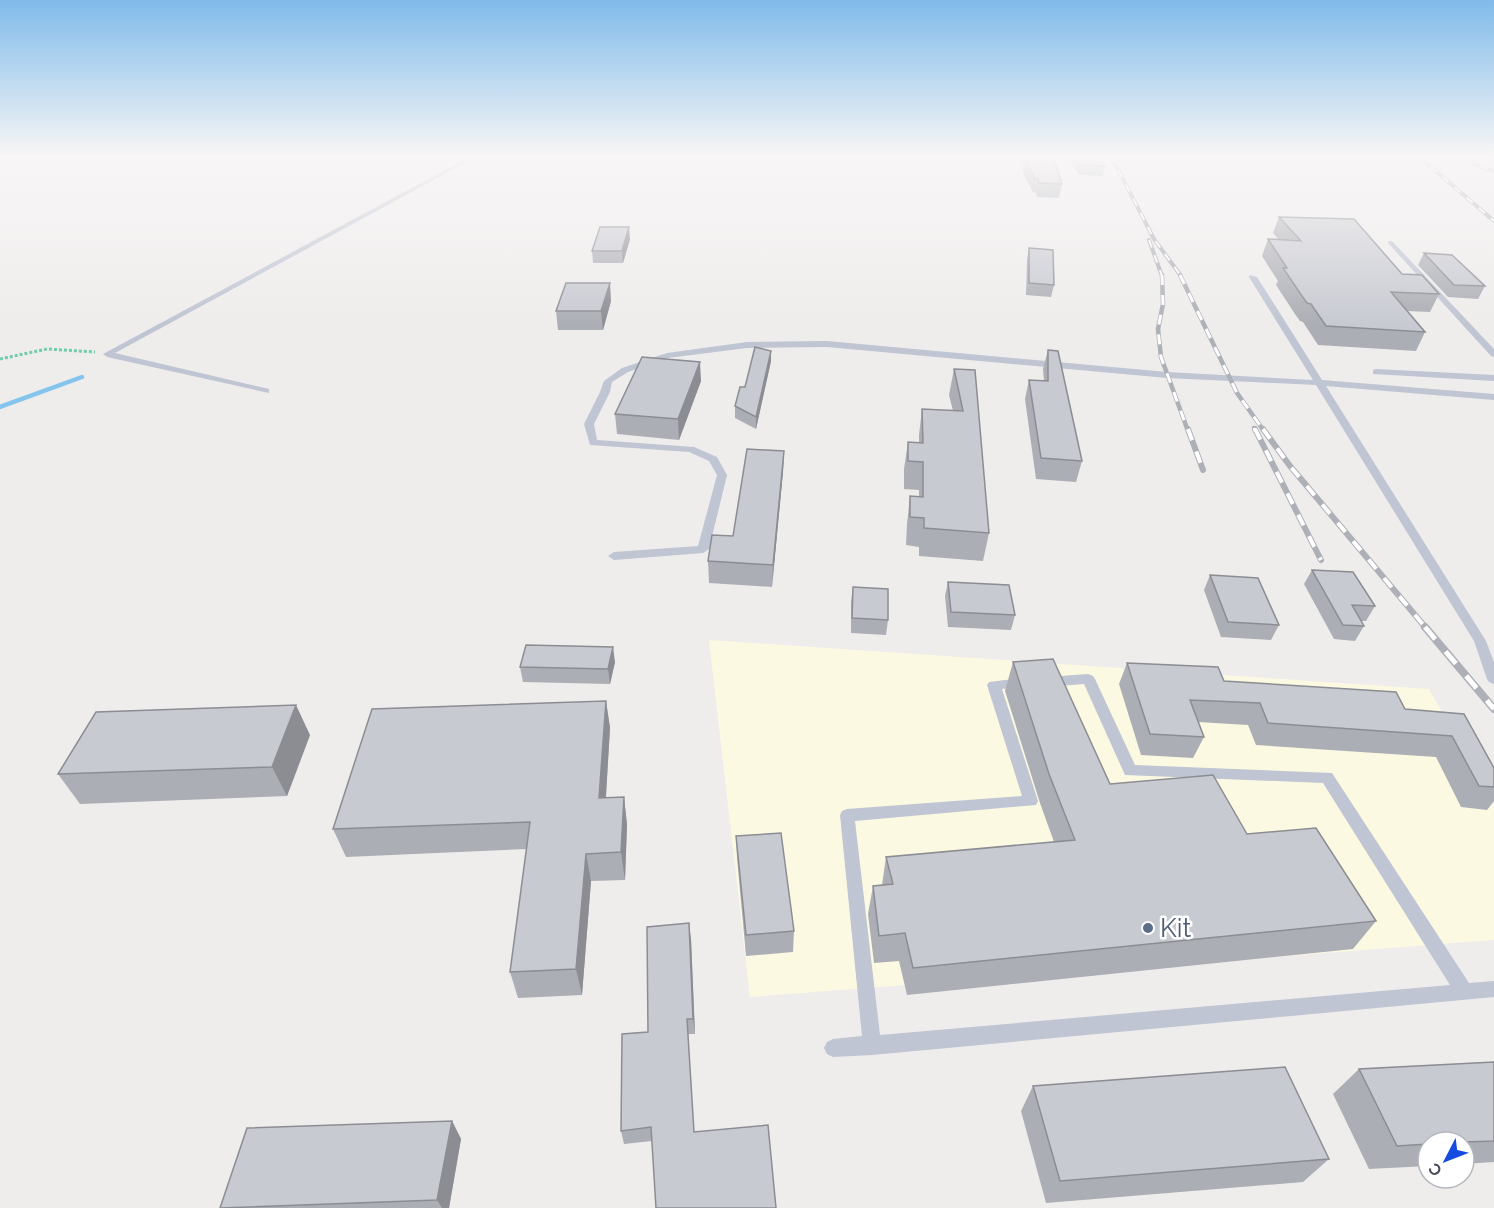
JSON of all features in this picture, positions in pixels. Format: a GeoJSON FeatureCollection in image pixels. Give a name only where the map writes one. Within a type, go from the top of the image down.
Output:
{"type":"FeatureCollection","features":[{"type":"Feature","properties":{"kind":"lane"},"geometry":{"type":"LineString","coordinates":[[107,354],[370,212]]}},
{"type":"Feature","properties":{"kind":"lane"},"geometry":{"type":"LineString","coordinates":[[1390,242],[1494,354]]}},
{"type":"Feature","properties":{"kind":"lane"},"geometry":{"type":"LineString","coordinates":[[1254,277],[1480,641],[1494,679]]}},
{"type":"Feature","properties":{"kind":"lane"},"geometry":{"type":"LineString","coordinates":[[614,556],[703,549],[706,539],[722,475],[713,459],[691,449],[593,443],[589,424],[606,392],[608,381],[625,370],[667,356],[747,345],[827,345],[1156,374],[1320,383],[1494,397]]}},
{"type":"Feature","properties":{"kind":"lane"},"geometry":{"type":"LineString","coordinates":[[107,354],[266,391]]}},
{"type":"Feature","properties":{"kind":"lane"},"geometry":{"type":"LineString","coordinates":[[1376,372],[1494,378]]}},
{"type":"Feature","properties":{"kind":"lane"},"geometry":{"type":"LineString","coordinates":[[872,1046],[847,815],[1031,801],[994,685],[1088,679],[1130,771],[1327,777],[1464,991]]}},
{"type":"Feature","properties":{"kind":"lane"},"geometry":{"type":"LineString","coordinates":[[833,1048],[1494,988]]}},
{"type":"Feature","properties":{"kind":"path"},"geometry":{"type":"LineString","coordinates":[[0,359],[19,353],[65,347],[107,354]]}},
{"type":"Feature","properties":{"kind":"shaded area"},"geometry":{"type":"Polygon","coordinates":[[[709,640],[1429,689],[1494,804],[1494,940],[750,997],[709,640]]]}},
{"type":"Feature","properties":{"kind":"building"},"geometry":{"type":"Polygon","coordinates":[[[1279,217],[1354,219],[1402,274],[1422,275],[1439,294],[1391,292],[1425,332],[1326,326],[1283,268],[1287,268],[1268,239],[1301,241],[1279,217]]]}},
{"type":"Feature","properties":{"kind":"building"},"geometry":{"type":"Polygon","coordinates":[[[600,227],[629,227],[622,251],[592,251],[600,227]]]}},
{"type":"Feature","properties":{"kind":"building"},"geometry":{"type":"Polygon","coordinates":[[[1029,248],[1053,250],[1054,285],[1029,283],[1029,248]]]}},
{"type":"Feature","properties":{"kind":"building"},"geometry":{"type":"Polygon","coordinates":[[[1424,253],[1452,255],[1485,286],[1454,285],[1424,253]]]}},
{"type":"Feature","properties":{"kind":"building"},"geometry":{"type":"Polygon","coordinates":[[[566,283],[610,283],[601,311],[556,311],[566,283]]]}},
{"type":"Feature","properties":{"kind":"building"},"geometry":{"type":"Polygon","coordinates":[[[755,347],[771,351],[756,417],[735,406],[740,387],[745,387],[755,347]]]}},
{"type":"Feature","properties":{"kind":"building"},"geometry":{"type":"Polygon","coordinates":[[[1048,350],[1058,351],[1082,461],[1041,458],[1029,380],[1048,381],[1048,350]]]}},
{"type":"Feature","properties":{"kind":"building"},"geometry":{"type":"Polygon","coordinates":[[[642,357],[700,362],[678,419],[615,414],[642,357]]]}},
{"type":"Feature","properties":{"kind":"building"},"geometry":{"type":"Polygon","coordinates":[[[954,369],[975,370],[989,533],[924,528],[924,518],[910,517],[910,496],[923,497],[923,462],[908,461],[908,442],[923,443],[922,409],[963,411],[954,369]]]}},
{"type":"Feature","properties":{"kind":"building"},"geometry":{"type":"Polygon","coordinates":[[[747,449],[784,451],[773,565],[708,561],[712,535],[733,536],[747,449]]]}},
{"type":"Feature","properties":{"kind":"building"},"geometry":{"type":"Polygon","coordinates":[[[1312,570],[1353,572],[1375,606],[1352,605],[1364,626],[1343,625],[1312,570]]]}},
{"type":"Feature","properties":{"kind":"building"},"geometry":{"type":"Polygon","coordinates":[[[1210,575],[1258,578],[1279,625],[1228,622],[1210,575]]]}},
{"type":"Feature","properties":{"kind":"building"},"geometry":{"type":"Polygon","coordinates":[[[948,582],[1009,585],[1015,615],[951,612],[948,582]]]}},
{"type":"Feature","properties":{"kind":"building"},"geometry":{"type":"Polygon","coordinates":[[[853,587],[888,589],[888,620],[852,618],[853,587]]]}},
{"type":"Feature","properties":{"kind":"building"},"geometry":{"type":"Polygon","coordinates":[[[526,645],[613,647],[608,669],[520,667],[526,645]]]}},
{"type":"Feature","properties":{"kind":"building"},"geometry":{"type":"Polygon","coordinates":[[[1053,659],[1110,784],[1213,775],[1247,834],[1316,828],[1376,921],[913,968],[905,933],[879,936],[873,886],[893,884],[886,857],[1075,840],[1049,774],[1013,662],[1053,659]]]}},
{"type":"Feature","properties":{"kind":"building"},"geometry":{"type":"Polygon","coordinates":[[[1127,663],[1218,667],[1224,681],[1396,692],[1405,709],[1464,714],[1494,768],[1494,787],[1479,786],[1452,736],[1268,723],[1260,703],[1190,700],[1204,737],[1150,734],[1127,663]]]}},
{"type":"Feature","properties":{"kind":"building"},"geometry":{"type":"Polygon","coordinates":[[[606,701],[599,798],[624,797],[621,852],[586,854],[576,969],[510,972],[530,822],[333,829],[372,709],[606,701]]]}},
{"type":"Feature","properties":{"kind":"building"},"geometry":{"type":"Polygon","coordinates":[[[296,705],[272,767],[58,774],[96,712],[296,705]]]}},
{"type":"Feature","properties":{"kind":"building"},"geometry":{"type":"Polygon","coordinates":[[[781,833],[794,931],[746,935],[736,836],[781,833]]]}},
{"type":"Feature","properties":{"kind":"building"},"geometry":{"type":"Polygon","coordinates":[[[689,923],[693,1019],[687,1019],[694,1132],[768,1125],[776,1208],[656,1208],[651,1127],[621,1131],[622,1034],[648,1032],[647,927],[689,923]]]}},
{"type":"Feature","properties":{"kind":"building"},"geometry":{"type":"Polygon","coordinates":[[[1494,1062],[1494,1141],[1476,1142],[1476,1130],[1416,1130],[1416,1145],[1397,1146],[1359,1069],[1494,1062]]]}},
{"type":"Feature","properties":{"kind":"building"},"geometry":{"type":"Polygon","coordinates":[[[1285,1067],[1329,1159],[1060,1181],[1033,1086],[1285,1067]]]}},
{"type":"Feature","properties":{"kind":"building"},"geometry":{"type":"Polygon","coordinates":[[[452,1121],[437,1200],[220,1208],[247,1128],[452,1121]]]}},
{"type":"Feature","properties":{"kind":"waterway"},"geometry":{"type":"LineString","coordinates":[[0,407],[82,377]]}},
{"type":"Feature","properties":{"kind":"railway"},"geometry":{"type":"LineString","coordinates":[[1140,212],[1154,239],[1181,276]]}},
{"type":"Feature","properties":{"kind":"railway"},"geometry":{"type":"LineString","coordinates":[[1484,212],[1494,221]]}},
{"type":"Feature","properties":{"kind":"railway"},"geometry":{"type":"LineString","coordinates":[[1149,240],[1162,276]]}},
{"type":"Feature","properties":{"kind":"railway"},"geometry":{"type":"LineString","coordinates":[[1162,275],[1163,304],[1158,329],[1161,357],[1188,431]]}},
{"type":"Feature","properties":{"kind":"railway"},"geometry":{"type":"LineString","coordinates":[[1180,275],[1237,393],[1264,431]]}},
{"type":"Feature","properties":{"kind":"railway"},"geometry":{"type":"LineString","coordinates":[[1188,429],[1203,470]]}},
{"type":"Feature","properties":{"kind":"railway"},"geometry":{"type":"LineString","coordinates":[[1255,429],[1321,560]]}},
{"type":"Feature","properties":{"kind":"railway"},"geometry":{"type":"LineString","coordinates":[[1263,429],[1290,466],[1426,628]]}},
{"type":"Feature","properties":{"kind":"railway"},"geometry":{"type":"LineString","coordinates":[[1425,627],[1494,709]]}},
{"type":"Feature","properties":{"kind":"place","name":"Kit"},"geometry":{"type":"Point","coordinates":[1148,928]}}]}
